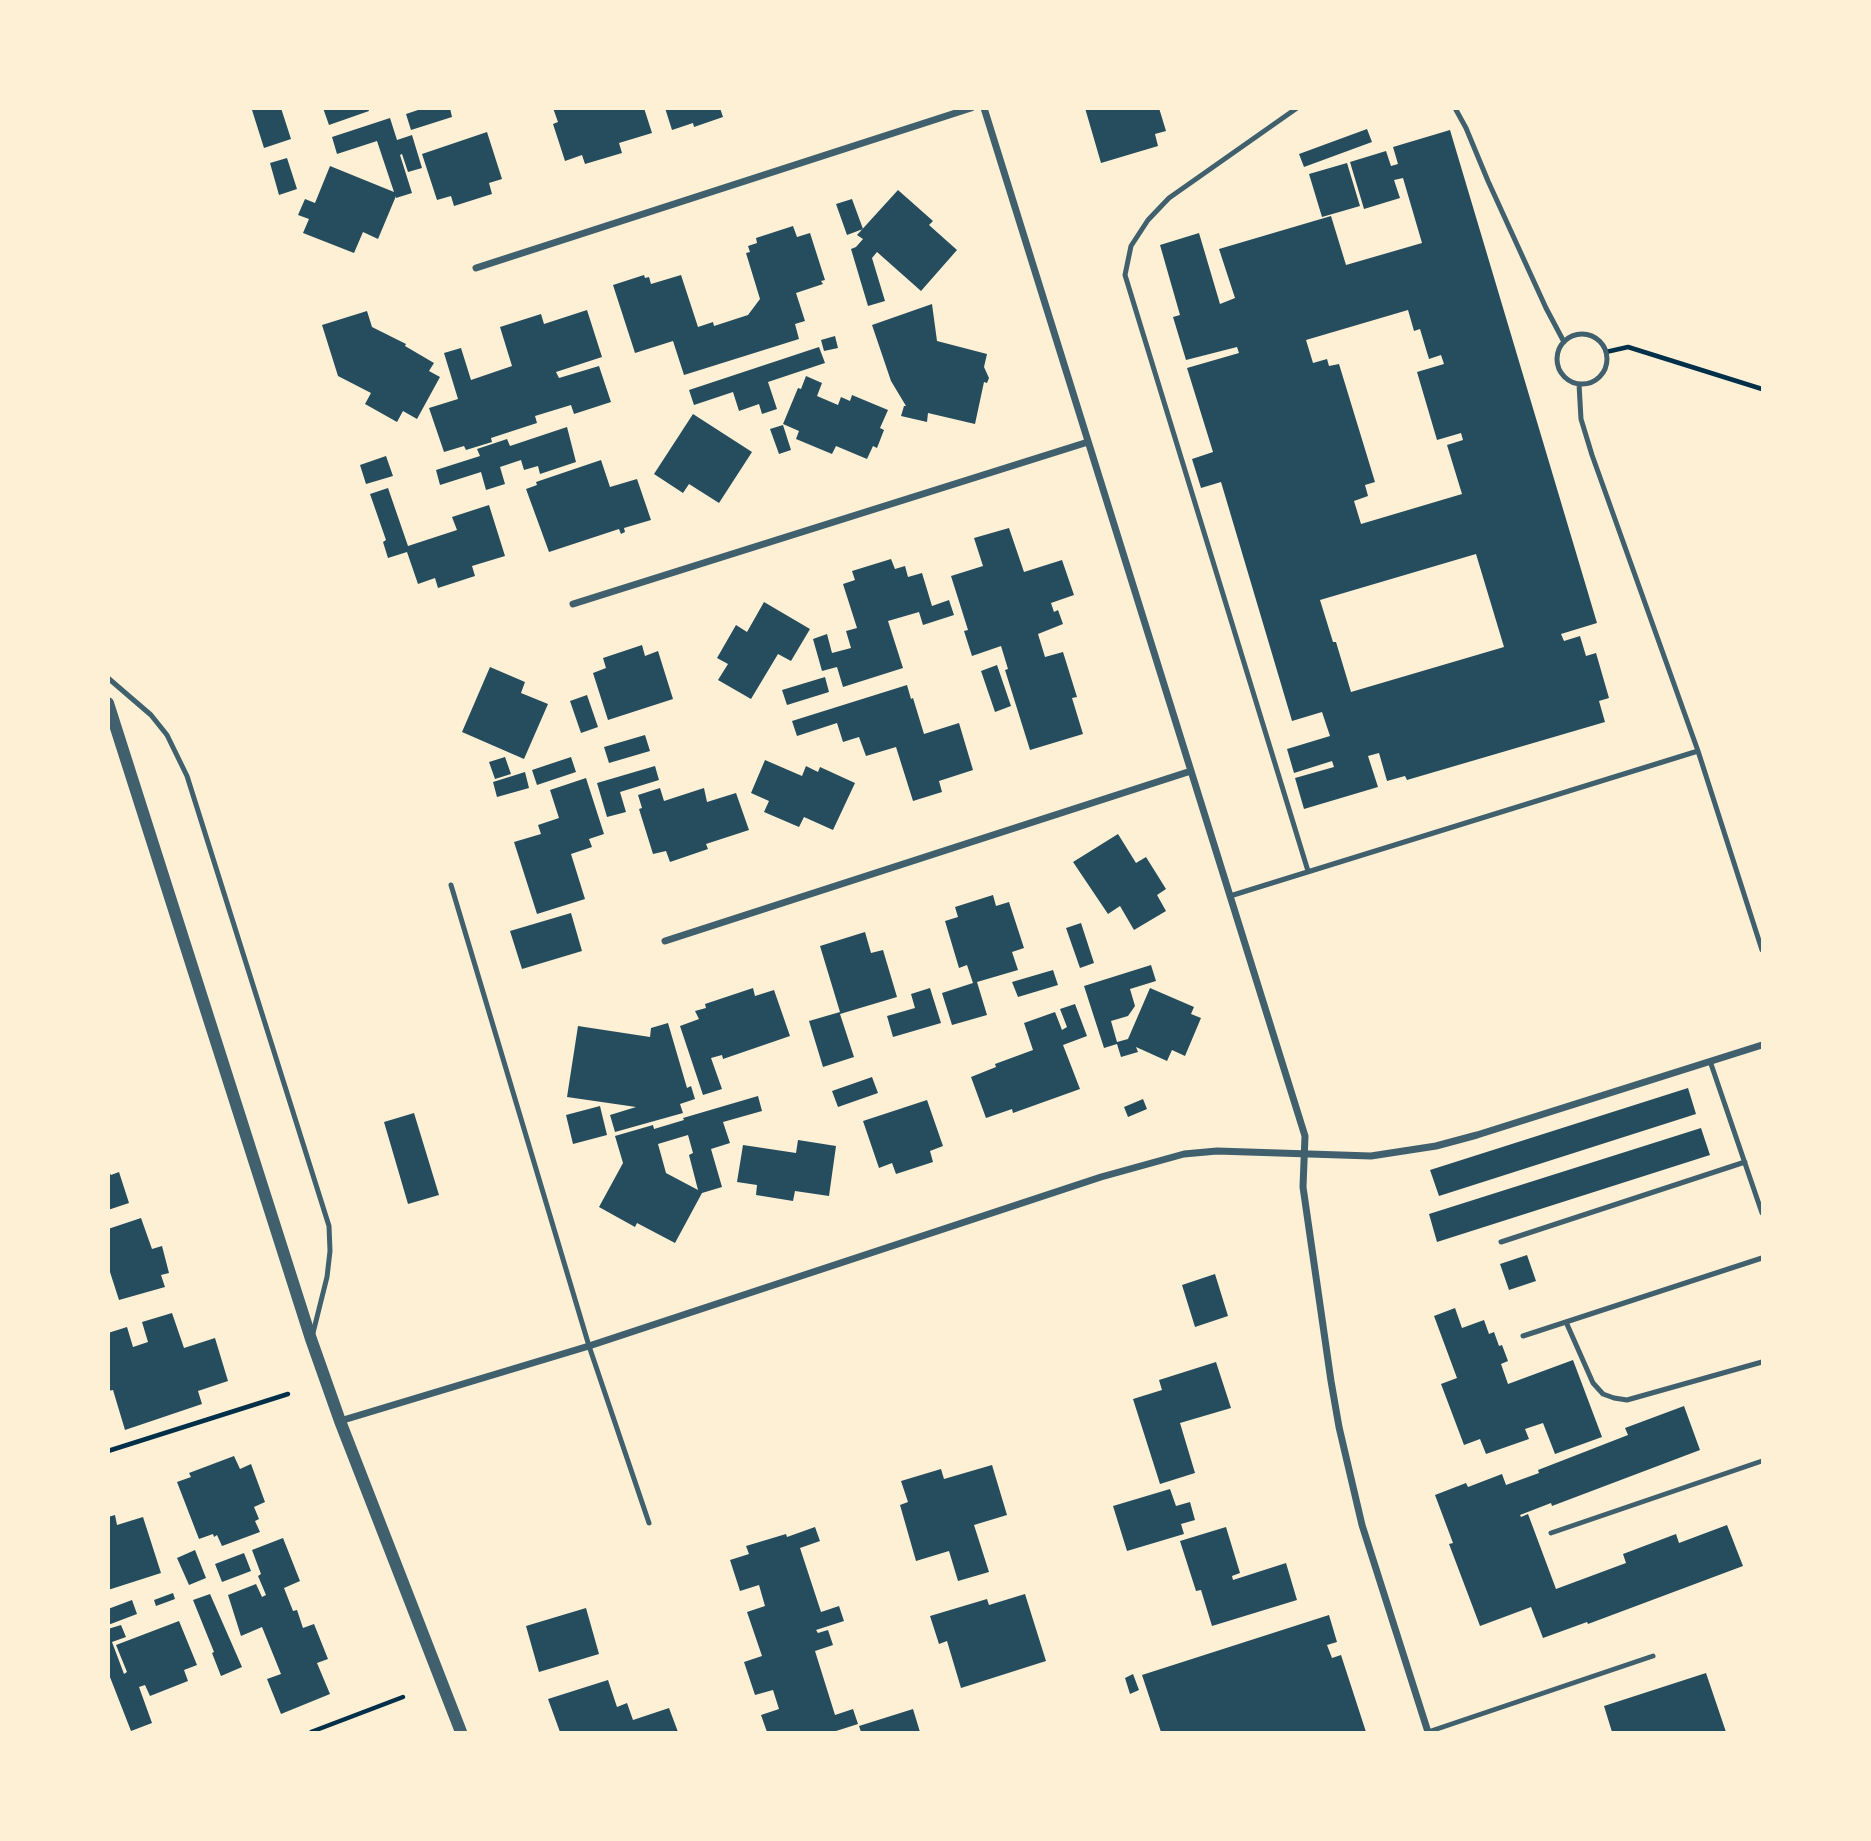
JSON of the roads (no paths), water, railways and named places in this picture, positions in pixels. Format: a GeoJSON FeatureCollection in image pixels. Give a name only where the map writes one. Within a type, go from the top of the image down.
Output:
{"type":"FeatureCollection","features":[{"type":"Feature","properties":{"kind":"street"},"geometry":{"type":"LineString","coordinates":[[476,268],[971,108]]}},
{"type":"Feature","properties":{"kind":"street"},"geometry":{"type":"LineString","coordinates":[[984,108],[1306,1136],[1303,1187],[1331,1381],[1349,1474],[1377,1575],[1428,1732]]}},
{"type":"Feature","properties":{"kind":"street"},"geometry":{"type":"LineString","coordinates":[[573,604],[1088,442]]}},
{"type":"Feature","properties":{"kind":"street"},"geometry":{"type":"LineString","coordinates":[[108,703],[311,1339],[340,1421],[461,1732]]}},
{"type":"Feature","properties":{"kind":"street"},"geometry":{"type":"LineString","coordinates":[[665,942],[1191,771]]}},
{"type":"Feature","properties":{"kind":"street"},"geometry":{"type":"LineString","coordinates":[[340,1421],[589,1346],[1101,1177],[1184,1154],[1217,1151],[1371,1156],[1436,1146],[1762,1045]]}},
{"type":"Feature","properties":{"kind":"lane"},"geometry":{"type":"LineString","coordinates":[[1297,108],[1169,198],[1148,220],[1131,246],[1125,275],[1308,871]]}},
{"type":"Feature","properties":{"kind":"lane"},"geometry":{"type":"LineString","coordinates":[[1455,108],[1564,342]]}},
{"type":"Feature","properties":{"kind":"lane"},"geometry":{"type":"LineString","coordinates":[[1583,334],[1601,343],[1607,362],[1598,379],[1589,384],[1579,384],[1561,373],[1557,362],[1564,342],[1583,334]]}},
{"type":"Feature","properties":{"kind":"lane"},"geometry":{"type":"LineString","coordinates":[[1579,384],[1581,419],[1592,455],[1698,751],[1762,950]]}},
{"type":"Feature","properties":{"kind":"lane"},"geometry":{"type":"LineString","coordinates":[[108,678],[151,715],[178,754],[187,776],[325,1212],[329,1226],[330,1251],[327,1277],[311,1339]]}},
{"type":"Feature","properties":{"kind":"lane"},"geometry":{"type":"LineString","coordinates":[[1230,896],[1698,751]]}},
{"type":"Feature","properties":{"kind":"lane"},"geometry":{"type":"LineString","coordinates":[[451,885],[589,1346],[649,1523]]}},
{"type":"Feature","properties":{"kind":"lane"},"geometry":{"type":"LineString","coordinates":[[1710,1061],[1762,1213]]}},
{"type":"Feature","properties":{"kind":"lane"},"geometry":{"type":"LineString","coordinates":[[1501,1242],[1745,1162]]}},
{"type":"Feature","properties":{"kind":"lane"},"geometry":{"type":"LineString","coordinates":[[1523,1336],[1762,1258]]}},
{"type":"Feature","properties":{"kind":"lane"},"geometry":{"type":"LineString","coordinates":[[1566,1322],[1593,1383],[1603,1394],[1614,1398],[1627,1400],[1762,1362]]}},
{"type":"Feature","properties":{"kind":"lane"},"geometry":{"type":"LineString","coordinates":[[1551,1533],[1762,1461]]}},
{"type":"Feature","properties":{"kind":"lane"},"geometry":{"type":"LineString","coordinates":[[1428,1732],[1653,1656]]}}]}
